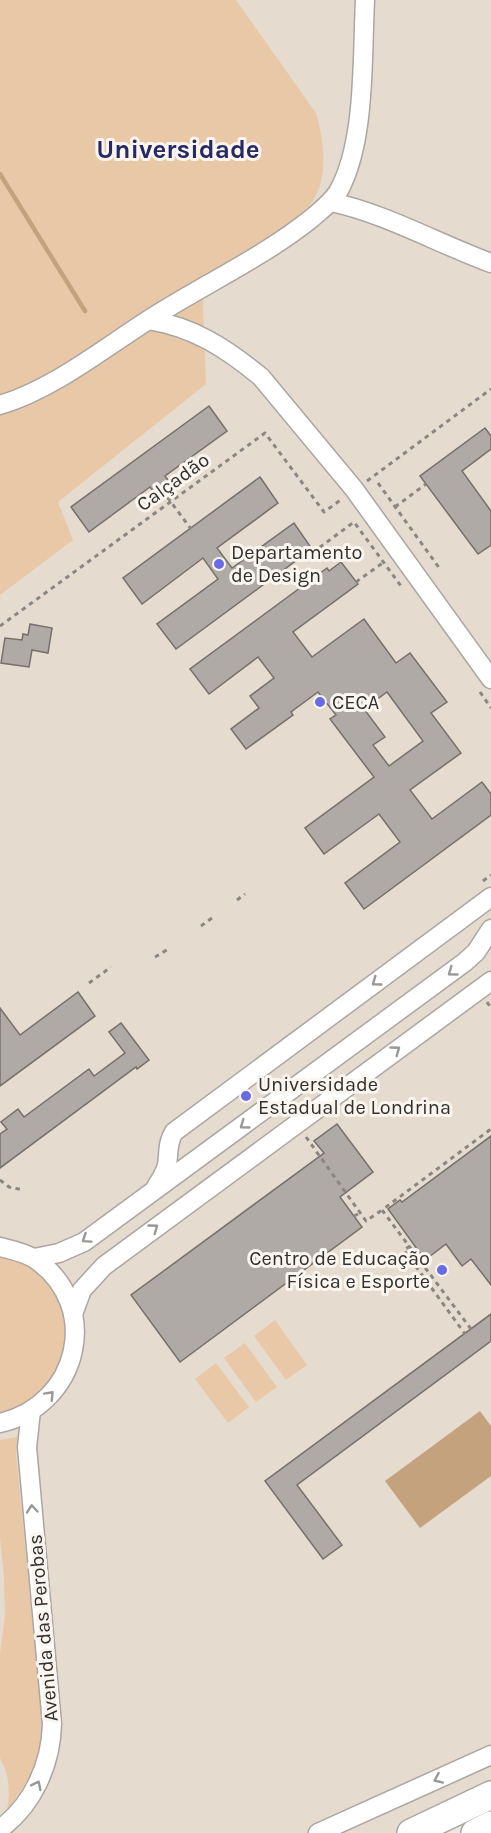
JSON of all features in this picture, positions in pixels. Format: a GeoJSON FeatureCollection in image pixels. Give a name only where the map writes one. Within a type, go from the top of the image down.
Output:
{"type":"FeatureCollection","features":[{"type":"Feature","properties":{"kind":"highway"},"geometry":{"type":"LineString","coordinates":[[411,1833],[491,1795]]}},
{"type":"Feature","properties":{"kind":"highway"},"geometry":{"type":"LineString","coordinates":[[475,1833],[491,1825]]}},
{"type":"Feature","properties":{"kind":"street"},"geometry":{"type":"LineString","coordinates":[[0,405],[30,394],[63,375],[155,316],[296,231],[334,197],[346,175],[358,135],[365,0]]}},
{"type":"Feature","properties":{"kind":"street"},"geometry":{"type":"LineString","coordinates":[[334,197],[449,248],[491,263]]}},
{"type":"Feature","properties":{"kind":"street"},"geometry":{"type":"LineString","coordinates":[[155,316],[183,327],[224,350],[261,377],[354,489],[482,682]]}},
{"type":"Feature","properties":{"kind":"street"},"geometry":{"type":"LineString","coordinates":[[153,1191],[163,1176],[167,1164],[169,1140],[174,1132],[482,911],[491,897]]}},
{"type":"Feature","properties":{"kind":"street"},"geometry":{"type":"LineString","coordinates":[[33,1258],[59,1253],[84,1242],[465,962],[476,952],[491,929]]}},
{"type":"Feature","properties":{"kind":"street"},"geometry":{"type":"LineString","coordinates":[[73,1314],[82,1290],[104,1266],[491,981]]}},
{"type":"Feature","properties":{"kind":"street"},"geometry":{"type":"LineString","coordinates":[[0,1247],[22,1252],[46,1268],[63,1290],[73,1314],[75,1339],[70,1364],[59,1386],[40,1406],[18,1419],[0,1423]]}},
{"type":"Feature","properties":{"kind":"street","name":"Avenida das Perobas"},"geometry":{"type":"LineString","coordinates":[[0,1829],[28,1801],[43,1772],[51,1742],[52,1724],[27,1447],[31,1411]]}},
{"type":"Feature","properties":{"kind":"street"},"geometry":{"type":"LineString","coordinates":[[318,1833],[491,1755]]}},
{"type":"Feature","properties":{"kind":"path"},"geometry":{"type":"LineString","coordinates":[[361,485],[491,389]]}},
{"type":"Feature","properties":{"kind":"path","name":"Calçadão"},"geometry":{"type":"LineString","coordinates":[[0,626],[265,433],[324,512],[342,499]]}},
{"type":"Feature","properties":{"kind":"path"},"geometry":{"type":"LineString","coordinates":[[378,483],[440,569]]}},
{"type":"Feature","properties":{"kind":"path"},"geometry":{"type":"LineString","coordinates":[[395,507],[426,484]]}},
{"type":"Feature","properties":{"kind":"path"},"geometry":{"type":"LineString","coordinates":[[162,490],[191,528]]}},
{"type":"Feature","properties":{"kind":"path"},"geometry":{"type":"LineString","coordinates":[[306,553],[309,556],[354,522],[405,590]]}},
{"type":"Feature","properties":{"kind":"path"},"geometry":{"type":"LineString","coordinates":[[356,582],[384,562]]}},
{"type":"Feature","properties":{"kind":"path"},"geometry":{"type":"LineString","coordinates":[[482,682],[491,708]]}},
{"type":"Feature","properties":{"kind":"path"},"geometry":{"type":"LineString","coordinates":[[237,900],[245,894]]}},
{"type":"Feature","properties":{"kind":"path"},"geometry":{"type":"LineString","coordinates":[[201,926],[212,918]]}},
{"type":"Feature","properties":{"kind":"path"},"geometry":{"type":"LineString","coordinates":[[155,957],[170,948]]}},
{"type":"Feature","properties":{"kind":"path"},"geometry":{"type":"LineString","coordinates":[[89,982],[111,967]]}},
{"type":"Feature","properties":{"kind":"path"},"geometry":{"type":"LineString","coordinates":[[301,1130],[366,1221],[491,1129]]}},
{"type":"Feature","properties":{"kind":"path"},"geometry":{"type":"LineString","coordinates":[[0,1180],[9,1187],[23,1190]]}},
{"type":"Feature","properties":{"kind":"path"},"geometry":{"type":"LineString","coordinates":[[382,1210],[471,1329]]}},
{"type":"Feature","properties":{"kind":"path"},"geometry":{"type":"LineString","coordinates":[[354,1216],[360,1213]]}},
{"type":"Feature","properties":{"kind":"path"},"geometry":{"type":"LineString","coordinates":[[410,1246],[404,1250],[465,1334]]}},
{"type":"Feature","properties":{"kind":"shaded area","name":"Universidade Estadual de Londrina"},"geometry":{"type":"Polygon","coordinates":[[[0,0],[491,0],[491,1790],[399,1833],[0,1833],[0,0]]]}},
{"type":"Feature","properties":{"kind":"shaded area"},"geometry":{"type":"Polygon","coordinates":[[[0,0],[236,0],[316,113],[323,146],[323,170],[317,192],[308,207],[264,241],[202,277],[206,384],[58,502],[73,540],[0,595],[0,0]]]}},
{"type":"Feature","properties":{"kind":"shaded area"},"geometry":{"type":"Polygon","coordinates":[[[0,1255],[25,1264],[45,1281],[61,1305],[66,1327],[65,1344],[53,1376],[31,1401],[16,1409],[0,1413],[0,1255]]]}},
{"type":"Feature","properties":{"kind":"shaded area"},"geometry":{"type":"Polygon","coordinates":[[[275,1320],[307,1365],[286,1380],[254,1336],[275,1320]]]}},
{"type":"Feature","properties":{"kind":"shaded area"},"geometry":{"type":"Polygon","coordinates":[[[245,1343],[277,1387],[256,1402],[224,1358],[245,1343]]]}},
{"type":"Feature","properties":{"kind":"shaded area"},"geometry":{"type":"Polygon","coordinates":[[[216,1363],[249,1407],[228,1423],[195,1379],[216,1363]]]}},
{"type":"Feature","properties":{"kind":"shaded area"},"geometry":{"type":"Polygon","coordinates":[[[480,1411],[491,1426],[491,1476],[420,1528],[385,1481],[480,1411]]]}},
{"type":"Feature","properties":{"kind":"shaded area"},"geometry":{"type":"Polygon","coordinates":[[[17,1437],[16,1455],[39,1680],[42,1735],[37,1760],[29,1778],[7,1811],[8,1784],[6,1771],[0,1758],[0,1653],[5,1615],[0,1538],[0,1440],[17,1437]]]}},
{"type":"Feature","properties":{"kind":"building"},"geometry":{"type":"Polygon","coordinates":[[[209,406],[227,431],[165,476],[171,484],[156,495],[150,487],[89,532],[71,507],[209,406]]]}},
{"type":"Feature","properties":{"kind":"building"},"geometry":{"type":"Polygon","coordinates":[[[485,428],[491,436],[491,449],[462,471],[491,511],[491,545],[478,554],[420,476],[485,428]]]}},
{"type":"Feature","properties":{"kind":"building"},"geometry":{"type":"Polygon","coordinates":[[[260,477],[278,503],[217,548],[232,568],[294,523],[312,549],[176,649],[157,624],[218,579],[203,558],[142,604],[123,578],[260,477]]]}},
{"type":"Feature","properties":{"kind":"building"},"geometry":{"type":"Polygon","coordinates":[[[341,562],[358,584],[293,632],[312,657],[364,619],[396,663],[410,653],[447,702],[431,713],[461,753],[410,790],[432,819],[482,782],[491,794],[491,815],[364,909],[345,883],[400,842],[379,814],[324,854],[305,828],[374,777],[330,719],[336,715],[318,692],[291,712],[293,715],[246,749],[231,729],[259,708],[250,696],[274,678],[258,657],[209,694],[190,669],[327,568],[329,571],[341,562]],[[387,692],[364,709],[385,737],[373,745],[389,766],[423,741],[387,692]]]}},
{"type":"Feature","properties":{"kind":"building"},"geometry":{"type":"Polygon","coordinates":[[[30,624],[52,628],[48,653],[32,650],[29,667],[1,663],[5,638],[22,640],[23,634],[28,635],[30,624]]]}},
{"type":"Feature","properties":{"kind":"building"},"geometry":{"type":"Polygon","coordinates":[[[78,992],[95,1016],[0,1086],[0,1008],[20,1035],[78,992]]]}},
{"type":"Feature","properties":{"kind":"building"},"geometry":{"type":"Polygon","coordinates":[[[121,1023],[149,1060],[137,1069],[136,1067],[0,1168],[0,1134],[7,1129],[1,1122],[18,1109],[24,1117],[89,1069],[94,1076],[125,1053],[109,1032],[121,1023]]]}},
{"type":"Feature","properties":{"kind":"building"},"geometry":{"type":"Polygon","coordinates":[[[337,1124],[373,1172],[340,1197],[362,1227],[180,1362],[131,1295],[324,1153],[314,1141],[337,1124]]]}},
{"type":"Feature","properties":{"kind":"building"},"geometry":{"type":"Polygon","coordinates":[[[491,1136],[491,1285],[471,1259],[462,1266],[446,1244],[425,1260],[388,1209],[400,1200],[402,1202],[491,1136]]]}},
{"type":"Feature","properties":{"kind":"building"},"geometry":{"type":"Polygon","coordinates":[[[491,1314],[491,1341],[297,1485],[342,1545],[323,1559],[265,1481],[491,1314]]]}},
{"type":"Feature","properties":{"kind":"waterway"},"geometry":{"type":"LineString","coordinates":[[0,174],[85,311]]}},
{"type":"Feature","properties":{"kind":"place","name":"Departamento de Design"},"geometry":{"type":"Point","coordinates":[219,564]}},
{"type":"Feature","properties":{"kind":"place","name":"CECA"},"geometry":{"type":"Point","coordinates":[320,702]}},
{"type":"Feature","properties":{"kind":"place","name":"Universidade Estadual de Londrina"},"geometry":{"type":"Point","coordinates":[246,1096]}},
{"type":"Feature","properties":{"kind":"place","name":"Centro de Educação Física e Esporte"},"geometry":{"type":"Point","coordinates":[442,1270]}},
{"type":"Feature","properties":{"kind":"district","name":"Universidade"},"geometry":{"type":"Point","coordinates":[178,149]}}]}
